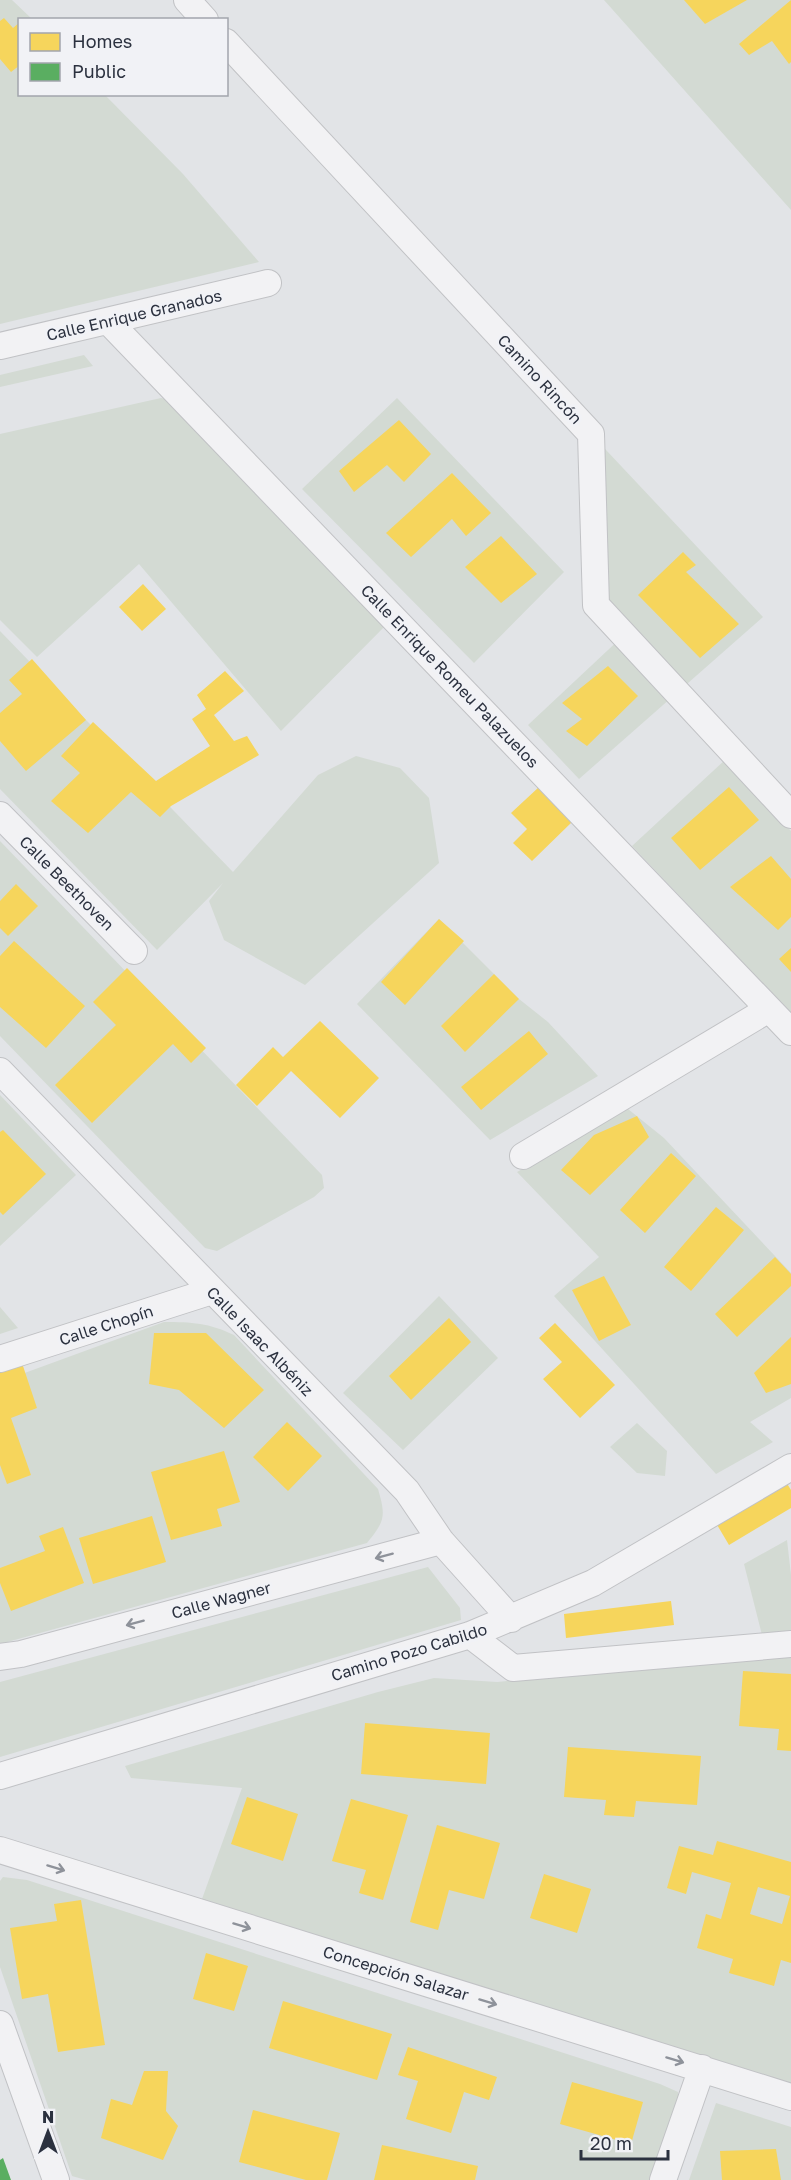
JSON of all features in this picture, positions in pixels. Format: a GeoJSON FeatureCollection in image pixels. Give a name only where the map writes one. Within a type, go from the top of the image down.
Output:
{"type":"FeatureCollection","features":[{"type":"Feature","properties":{"kind":"street"},"geometry":{"type":"LineString","coordinates":[[187,0],[203,18]]}},
{"type":"Feature","properties":{"kind":"street","name":"Camino Rincón"},"geometry":{"type":"LineString","coordinates":[[228,44],[591,434],[596,605],[791,815]]}},
{"type":"Feature","properties":{"kind":"street","name":"Calle Enrique Granados"},"geometry":{"type":"LineString","coordinates":[[0,346],[268,283]]}},
{"type":"Feature","properties":{"kind":"street","name":"Calle Enrique Romeu Palazuelos"},"geometry":{"type":"LineString","coordinates":[[108,321],[791,1032]]}},
{"type":"Feature","properties":{"kind":"street","name":"Calle Beethoven"},"geometry":{"type":"LineString","coordinates":[[0,815],[134,951]]}},
{"type":"Feature","properties":{"kind":"street"},"geometry":{"type":"LineString","coordinates":[[523,1156],[769,1009]]}},
{"type":"Feature","properties":{"kind":"street","name":"Calle Isaac Albéniz"},"geometry":{"type":"LineString","coordinates":[[0,1071],[407,1491],[441,1541],[511,1619]]}},
{"type":"Feature","properties":{"kind":"street","name":"Calle Chopín"},"geometry":{"type":"LineString","coordinates":[[0,1359],[212,1291]]}},
{"type":"Feature","properties":{"kind":"street","name":"Camino Pozo Cabildo"},"geometry":{"type":"LineString","coordinates":[[0,1776],[470,1635],[511,1619],[593,1583],[791,1467]]}},
{"type":"Feature","properties":{"kind":"street","name":"Calle Wagner"},"geometry":{"type":"LineString","coordinates":[[0,1657],[21,1654],[441,1541]]}},
{"type":"Feature","properties":{"kind":"street"},"geometry":{"type":"LineString","coordinates":[[470,1635],[513,1668],[791,1644]]}},
{"type":"Feature","properties":{"kind":"street","name":"Concepción Salazar"},"geometry":{"type":"LineString","coordinates":[[0,1850],[791,2097]]}},
{"type":"Feature","properties":{"kind":"street"},"geometry":{"type":"LineString","coordinates":[[0,2024],[56,2180]]}},
{"type":"Feature","properties":{"kind":"street"},"geometry":{"type":"LineString","coordinates":[[663,2180],[702,2068]]}},
{"type":"Feature","properties":{"kind":"shaded area"},"geometry":{"type":"Polygon","coordinates":[[[0,0],[12,0],[31,18],[18,18],[18,96],[106,96],[183,174],[259,262],[0,324],[0,0]]]}},
{"type":"Feature","properties":{"kind":"shaded area"},"geometry":{"type":"Polygon","coordinates":[[[604,0],[791,0],[791,210],[604,0]]]}},
{"type":"Feature","properties":{"kind":"shaded area"},"geometry":{"type":"Polygon","coordinates":[[[84,355],[93,366],[0,387],[0,375],[84,355]]]}},
{"type":"Feature","properties":{"kind":"shaded area"},"geometry":{"type":"Polygon","coordinates":[[[161,398],[188,404],[393,618],[281,731],[139,564],[37,657],[0,620],[0,434],[161,398]]]}},
{"type":"Feature","properties":{"kind":"shaded area"},"geometry":{"type":"Polygon","coordinates":[[[397,398],[564,572],[474,663],[302,489],[397,398]]]}},
{"type":"Feature","properties":{"kind":"shaded area"},"geometry":{"type":"Polygon","coordinates":[[[591,434],[763,617],[579,779],[528,725],[624,635],[596,605],[591,434]]]}},
{"type":"Feature","properties":{"kind":"shaded area"},"geometry":{"type":"Polygon","coordinates":[[[0,631],[233,872],[318,775],[356,756],[400,768],[429,798],[439,863],[305,985],[224,940],[209,901],[223,883],[157,950],[0,789],[0,631]]]}},
{"type":"Feature","properties":{"kind":"shaded area"},"geometry":{"type":"Polygon","coordinates":[[[726,759],[791,831],[791,1013],[632,846],[726,759]]]}},
{"type":"Feature","properties":{"kind":"shaded area"},"geometry":{"type":"Polygon","coordinates":[[[0,841],[322,1175],[324,1188],[314,1197],[217,1251],[205,1248],[0,1036],[0,841]]]}},
{"type":"Feature","properties":{"kind":"shaded area"},"geometry":{"type":"Polygon","coordinates":[[[439,919],[519,999],[548,1022],[598,1076],[490,1140],[357,1004],[439,919]]]}},
{"type":"Feature","properties":{"kind":"shaded area"},"geometry":{"type":"Polygon","coordinates":[[[0,1095],[76,1175],[0,1246],[0,1095]]]}},
{"type":"Feature","properties":{"kind":"shaded area"},"geometry":{"type":"Polygon","coordinates":[[[628,1109],[664,1138],[791,1273],[791,1398],[750,1422],[773,1442],[716,1474],[554,1296],[599,1257],[517,1172],[628,1109]]]}},
{"type":"Feature","properties":{"kind":"shaded area"},"geometry":{"type":"Polygon","coordinates":[[[439,1296],[498,1358],[403,1450],[343,1393],[439,1296]]]}},
{"type":"Feature","properties":{"kind":"shaded area"},"geometry":{"type":"Polygon","coordinates":[[[0,1307],[18,1328],[0,1334],[0,1307]]]}},
{"type":"Feature","properties":{"kind":"shaded area"},"geometry":{"type":"Polygon","coordinates":[[[164,1322],[200,1324],[234,1335],[378,1489],[383,1512],[377,1529],[367,1543],[0,1644],[0,1382],[164,1322]]]}},
{"type":"Feature","properties":{"kind":"shaded area"},"geometry":{"type":"Polygon","coordinates":[[[637,1423],[667,1451],[665,1476],[637,1473],[610,1447],[637,1423]]]}},
{"type":"Feature","properties":{"kind":"shaded area"},"geometry":{"type":"Polygon","coordinates":[[[787,1540],[791,1575],[791,1633],[762,1635],[744,1564],[787,1540]]]}},
{"type":"Feature","properties":{"kind":"shaded area"},"geometry":{"type":"Polygon","coordinates":[[[428,1567],[460,1608],[461,1620],[0,1757],[0,1682],[428,1567]]]}},
{"type":"Feature","properties":{"kind":"shaded area"},"geometry":{"type":"Polygon","coordinates":[[[775,1656],[791,1657],[791,2083],[202,1899],[242,1788],[131,1778],[125,1766],[378,1692],[434,1678],[497,1682],[775,1656]]]}},
{"type":"Feature","properties":{"kind":"shaded area"},"geometry":{"type":"Polygon","coordinates":[[[3,1877],[27,1880],[660,2084],[678,2092],[678,2107],[651,2180],[86,2180],[72,2176],[0,1967],[0,1881],[3,1877]]]}},
{"type":"Feature","properties":{"kind":"shaded area"},"geometry":{"type":"Polygon","coordinates":[[[716,2103],[791,2127],[791,2180],[689,2180],[716,2103]]]}},
{"type":"Feature","properties":{"kind":"building: Homes"},"geometry":{"type":"Polygon","coordinates":[[[684,0],[747,0],[705,24],[684,0]]]}},
{"type":"Feature","properties":{"kind":"building: Homes"},"geometry":{"type":"Polygon","coordinates":[[[791,0],[791,62],[789,64],[772,41],[749,55],[739,44],[791,0]]]}},
{"type":"Feature","properties":{"kind":"building: Homes"},"geometry":{"type":"Polygon","coordinates":[[[4,18],[13,28],[18,24],[18,67],[11,72],[0,59],[0,21],[4,18]]]}},
{"type":"Feature","properties":{"kind":"building: Homes"},"geometry":{"type":"Polygon","coordinates":[[[399,420],[431,454],[404,482],[387,465],[354,492],[339,471],[399,420]]]}},
{"type":"Feature","properties":{"kind":"building: Homes"},"geometry":{"type":"Polygon","coordinates":[[[452,473],[491,513],[466,536],[452,519],[411,557],[386,533],[452,473]]]}},
{"type":"Feature","properties":{"kind":"building: Homes"},"geometry":{"type":"Polygon","coordinates":[[[501,536],[537,574],[501,603],[465,567],[501,536]]]}},
{"type":"Feature","properties":{"kind":"building: Homes"},"geometry":{"type":"Polygon","coordinates":[[[683,552],[696,565],[686,572],[739,624],[700,658],[638,595],[683,552]]]}},
{"type":"Feature","properties":{"kind":"building: Homes"},"geometry":{"type":"Polygon","coordinates":[[[143,584],[166,609],[142,631],[119,607],[143,584]]]}},
{"type":"Feature","properties":{"kind":"building: Homes"},"geometry":{"type":"Polygon","coordinates":[[[32,659],[86,720],[26,771],[0,741],[0,713],[22,694],[9,680],[32,659]]]}},
{"type":"Feature","properties":{"kind":"building: Homes"},"geometry":{"type":"Polygon","coordinates":[[[608,666],[638,696],[587,746],[566,731],[582,719],[562,703],[608,666]]]}},
{"type":"Feature","properties":{"kind":"building: Homes"},"geometry":{"type":"Polygon","coordinates":[[[225,671],[244,691],[214,715],[234,741],[247,736],[259,755],[171,806],[160,817],[131,792],[88,833],[51,801],[80,773],[61,756],[93,722],[156,781],[210,746],[192,719],[206,709],[197,695],[225,671]]]}},
{"type":"Feature","properties":{"kind":"building: Homes"},"geometry":{"type":"Polygon","coordinates":[[[539,787],[572,822],[532,861],[513,843],[527,829],[511,813],[539,787]]]}},
{"type":"Feature","properties":{"kind":"building: Homes"},"geometry":{"type":"Polygon","coordinates":[[[729,787],[759,820],[700,870],[671,838],[729,787]]]}},
{"type":"Feature","properties":{"kind":"building: Homes"},"geometry":{"type":"Polygon","coordinates":[[[771,856],[791,879],[791,917],[778,930],[730,887],[771,856]]]}},
{"type":"Feature","properties":{"kind":"building: Homes"},"geometry":{"type":"Polygon","coordinates":[[[16,884],[38,906],[8,936],[0,928],[0,901],[16,884]]]}},
{"type":"Feature","properties":{"kind":"building: Homes"},"geometry":{"type":"Polygon","coordinates":[[[439,919],[464,941],[405,1005],[381,982],[439,919]]]}},
{"type":"Feature","properties":{"kind":"building: Homes"},"geometry":{"type":"Polygon","coordinates":[[[14,941],[85,1006],[46,1048],[0,1007],[0,956],[14,941]]]}},
{"type":"Feature","properties":{"kind":"building: Homes"},"geometry":{"type":"Polygon","coordinates":[[[791,948],[791,972],[779,959],[791,948]]]}},
{"type":"Feature","properties":{"kind":"building: Homes"},"geometry":{"type":"Polygon","coordinates":[[[127,968],[206,1048],[191,1063],[173,1044],[92,1123],[55,1085],[116,1025],[93,1002],[127,968]]]}},
{"type":"Feature","properties":{"kind":"building: Homes"},"geometry":{"type":"Polygon","coordinates":[[[494,974],[519,999],[465,1052],[441,1026],[494,974]]]}},
{"type":"Feature","properties":{"kind":"building: Homes"},"geometry":{"type":"Polygon","coordinates":[[[320,1021],[379,1078],[340,1118],[291,1071],[257,1106],[236,1085],[273,1047],[283,1057],[320,1021]]]}},
{"type":"Feature","properties":{"kind":"building: Homes"},"geometry":{"type":"Polygon","coordinates":[[[529,1031],[548,1054],[481,1110],[461,1087],[529,1031]]]}},
{"type":"Feature","properties":{"kind":"building: Homes"},"geometry":{"type":"Polygon","coordinates":[[[637,1116],[649,1137],[590,1195],[561,1170],[594,1135],[637,1116]]]}},
{"type":"Feature","properties":{"kind":"building: Homes"},"geometry":{"type":"Polygon","coordinates":[[[3,1130],[46,1174],[3,1215],[0,1212],[0,1132],[3,1130]]]}},
{"type":"Feature","properties":{"kind":"building: Homes"},"geometry":{"type":"Polygon","coordinates":[[[671,1153],[696,1176],[645,1233],[620,1210],[671,1153]]]}},
{"type":"Feature","properties":{"kind":"building: Homes"},"geometry":{"type":"Polygon","coordinates":[[[716,1207],[744,1230],[691,1291],[664,1267],[716,1207]]]}},
{"type":"Feature","properties":{"kind":"building: Homes"},"geometry":{"type":"Polygon","coordinates":[[[775,1257],[791,1274],[791,1286],[737,1337],[715,1314],[775,1257]]]}},
{"type":"Feature","properties":{"kind":"building: Homes"},"geometry":{"type":"Polygon","coordinates":[[[604,1276],[631,1325],[599,1341],[572,1290],[604,1276]]]}},
{"type":"Feature","properties":{"kind":"building: Homes"},"geometry":{"type":"Polygon","coordinates":[[[449,1318],[471,1342],[411,1400],[389,1376],[449,1318]]]}},
{"type":"Feature","properties":{"kind":"building: Homes"},"geometry":{"type":"Polygon","coordinates":[[[555,1323],[615,1385],[580,1418],[543,1379],[562,1362],[539,1338],[555,1323]]]}},
{"type":"Feature","properties":{"kind":"building: Homes"},"geometry":{"type":"Polygon","coordinates":[[[154,1333],[206,1333],[264,1390],[224,1428],[179,1390],[149,1384],[154,1333]]]}},
{"type":"Feature","properties":{"kind":"building: Homes"},"geometry":{"type":"Polygon","coordinates":[[[791,1337],[791,1384],[766,1393],[754,1373],[791,1337]]]}},
{"type":"Feature","properties":{"kind":"building: Homes"},"geometry":{"type":"Polygon","coordinates":[[[21,1360],[37,1408],[11,1418],[31,1475],[7,1484],[0,1465],[0,1367],[21,1360]]]}},
{"type":"Feature","properties":{"kind":"building: Homes"},"geometry":{"type":"Polygon","coordinates":[[[287,1422],[322,1456],[288,1491],[253,1457],[287,1422]]]}},
{"type":"Feature","properties":{"kind":"building: Homes"},"geometry":{"type":"Polygon","coordinates":[[[224,1451],[240,1502],[217,1509],[222,1526],[171,1540],[151,1472],[224,1451]]]}},
{"type":"Feature","properties":{"kind":"building: Homes"},"geometry":{"type":"Polygon","coordinates":[[[786,1482],[791,1490],[791,1508],[729,1545],[716,1523],[786,1482]]]}},
{"type":"Feature","properties":{"kind":"building: Homes"},"geometry":{"type":"Polygon","coordinates":[[[152,1516],[166,1562],[93,1584],[79,1538],[152,1516]]]}},
{"type":"Feature","properties":{"kind":"building: Homes"},"geometry":{"type":"Polygon","coordinates":[[[63,1527],[84,1583],[11,1611],[0,1583],[0,1568],[45,1551],[39,1536],[63,1527]]]}},
{"type":"Feature","properties":{"kind":"building: Homes"},"geometry":{"type":"Polygon","coordinates":[[[671,1601],[674,1625],[566,1638],[564,1614],[671,1601]]]}},
{"type":"Feature","properties":{"kind":"building: Homes"},"geometry":{"type":"Polygon","coordinates":[[[743,1671],[791,1674],[791,1751],[777,1750],[779,1729],[739,1726],[743,1671]]]}},
{"type":"Feature","properties":{"kind":"building: Homes"},"geometry":{"type":"Polygon","coordinates":[[[365,1723],[490,1733],[486,1784],[361,1774],[365,1723]]]}},
{"type":"Feature","properties":{"kind":"building: Homes"},"geometry":{"type":"Polygon","coordinates":[[[568,1747],[701,1756],[697,1805],[636,1801],[634,1817],[604,1815],[606,1800],[564,1797],[568,1747]]]}},
{"type":"Feature","properties":{"kind":"building: Homes"},"geometry":{"type":"Polygon","coordinates":[[[247,1797],[298,1814],[283,1861],[231,1844],[247,1797]]]}},
{"type":"Feature","properties":{"kind":"building: Homes"},"geometry":{"type":"Polygon","coordinates":[[[351,1799],[408,1815],[383,1900],[359,1893],[366,1870],[332,1861],[351,1799]]]}},
{"type":"Feature","properties":{"kind":"building: Homes"},"geometry":{"type":"Polygon","coordinates":[[[437,1825],[500,1843],[484,1899],[449,1890],[438,1930],[410,1922],[437,1825]]]}},
{"type":"Feature","properties":{"kind":"building: Homes"},"geometry":{"type":"Polygon","coordinates":[[[717,1841],[791,1862],[791,1963],[781,1960],[774,1986],[729,1973],[733,1959],[697,1948],[706,1914],[721,1919],[731,1883],[692,1872],[686,1894],[667,1888],[679,1846],[713,1855],[717,1841]],[[758,1887],[750,1914],[782,1924],[790,1896],[758,1887]]]}},
{"type":"Feature","properties":{"kind":"building: Homes"},"geometry":{"type":"Polygon","coordinates":[[[544,1874],[591,1889],[577,1933],[530,1918],[544,1874]]]}},
{"type":"Feature","properties":{"kind":"building: Homes"},"geometry":{"type":"Polygon","coordinates":[[[81,1900],[105,2045],[58,2052],[48,1994],[22,1999],[10,1928],[57,1921],[54,1904],[81,1900]]]}},
{"type":"Feature","properties":{"kind":"building: Homes"},"geometry":{"type":"Polygon","coordinates":[[[206,1953],[248,1966],[234,2011],[193,1999],[206,1953]]]}},
{"type":"Feature","properties":{"kind":"building: Homes"},"geometry":{"type":"Polygon","coordinates":[[[283,2001],[392,2034],[377,2080],[269,2048],[283,2001]]]}},
{"type":"Feature","properties":{"kind":"building: Homes"},"geometry":{"type":"Polygon","coordinates":[[[408,2047],[497,2077],[489,2100],[464,2092],[451,2133],[406,2119],[418,2081],[398,2075],[408,2047]]]}},
{"type":"Feature","properties":{"kind":"building: Homes"},"geometry":{"type":"Polygon","coordinates":[[[144,2071],[168,2071],[166,2111],[178,2126],[163,2160],[101,2138],[111,2099],[132,2105],[144,2071]]]}},
{"type":"Feature","properties":{"kind":"building: Homes"},"geometry":{"type":"Polygon","coordinates":[[[572,2082],[643,2102],[631,2144],[560,2124],[572,2082]]]}},
{"type":"Feature","properties":{"kind":"building: Homes"},"geometry":{"type":"Polygon","coordinates":[[[253,2110],[340,2133],[327,2180],[306,2180],[239,2162],[253,2110]]]}},
{"type":"Feature","properties":{"kind":"building: Homes"},"geometry":{"type":"Polygon","coordinates":[[[382,2145],[478,2166],[475,2180],[374,2180],[382,2145]]]}},
{"type":"Feature","properties":{"kind":"building: Homes"},"geometry":{"type":"Polygon","coordinates":[[[776,2149],[781,2180],[722,2180],[720,2151],[776,2149]]]}},
{"type":"Feature","properties":{"kind":"building: Public"},"geometry":{"type":"Polygon","coordinates":[[[3,2158],[11,2180],[0,2180],[0,2160],[3,2158]]]}}]}
